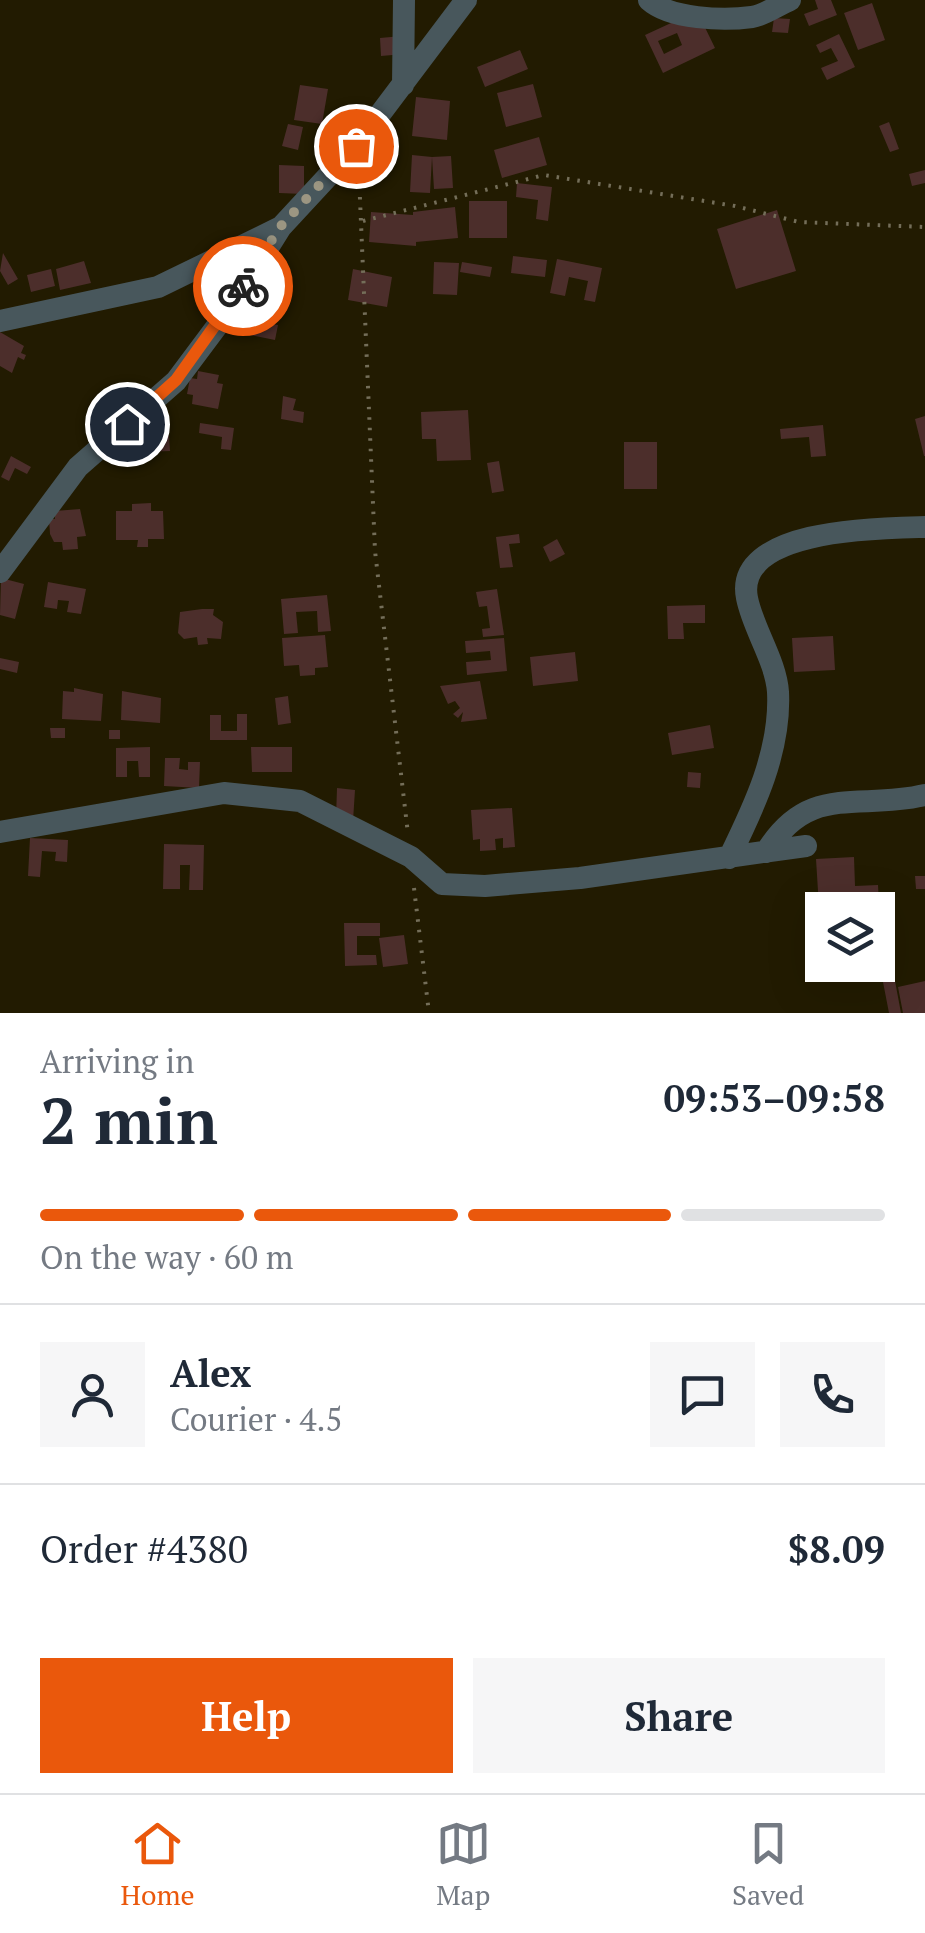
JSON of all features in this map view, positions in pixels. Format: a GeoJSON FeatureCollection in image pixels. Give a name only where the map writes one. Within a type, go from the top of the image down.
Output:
{"type":"FeatureCollection","features":[{"type":"Feature","properties":{"kind":"street"},"geometry":{"type":"LineString","coordinates":[[403,86],[404,0]]}},
{"type":"Feature","properties":{"kind":"street"},"geometry":{"type":"LineString","coordinates":[[0,572],[78,467],[176,380],[229,310],[280,227],[356,146],[466,0]]}},
{"type":"Feature","properties":{"kind":"street"},"geometry":{"type":"LineString","coordinates":[[649,0],[660,10],[713,17],[754,16],[790,0]]}},
{"type":"Feature","properties":{"kind":"street"},"geometry":{"type":"LineString","coordinates":[[0,320],[158,287],[280,227]]}},
{"type":"Feature","properties":{"kind":"street"},"geometry":{"type":"LineString","coordinates":[[729,858],[756,804],[773,743],[778,689],[745,594],[752,568],[774,550],[819,534],[925,527]]}},
{"type":"Feature","properties":{"kind":"street"},"geometry":{"type":"LineString","coordinates":[[0,832],[224,793],[300,801],[411,858],[442,884],[485,886],[806,846]]}},
{"type":"Feature","properties":{"kind":"street"},"geometry":{"type":"LineString","coordinates":[[766,852],[780,830],[804,810],[834,802],[925,794]]}},
{"type":"Feature","properties":{"kind":"path"},"geometry":{"type":"LineString","coordinates":[[356,146],[375,550],[429,1013]]}},
{"type":"Feature","properties":{"kind":"path"},"geometry":{"type":"LineString","coordinates":[[362,220],[544,175],[735,206],[799,222],[925,227]]}},
{"type":"Feature","properties":{"kind":"building"},"geometry":{"type":"Polygon","coordinates":[[[815,0],[831,0],[837,15],[809,26],[804,14],[818,9],[815,0]]]}},
{"type":"Feature","properties":{"kind":"building"},"geometry":{"type":"Polygon","coordinates":[[[872,3],[885,40],[858,50],[844,13],[872,3]]]}},
{"type":"Feature","properties":{"kind":"building"},"geometry":{"type":"Polygon","coordinates":[[[697,11],[715,48],[663,73],[645,35],[697,11]],[[677,33],[658,41],[664,54],[682,45],[677,33]]]}},
{"type":"Feature","properties":{"kind":"building"},"geometry":{"type":"Polygon","coordinates":[[[774,18],[790,19],[788,33],[772,32],[774,18]]]}},
{"type":"Feature","properties":{"kind":"building"},"geometry":{"type":"Polygon","coordinates":[[[839,34],[855,67],[827,80],[821,68],[838,61],[831,48],[820,53],[816,45],[839,34]]]}},
{"type":"Feature","properties":{"kind":"building"},"geometry":{"type":"Polygon","coordinates":[[[402,36],[404,54],[381,56],[380,38],[402,36]]]}},
{"type":"Feature","properties":{"kind":"building"},"geometry":{"type":"Polygon","coordinates":[[[520,50],[528,69],[485,87],[477,67],[520,50]]]}},
{"type":"Feature","properties":{"kind":"building"},"geometry":{"type":"Polygon","coordinates":[[[533,84],[542,117],[506,127],[497,93],[533,84]]]}},
{"type":"Feature","properties":{"kind":"building"},"geometry":{"type":"Polygon","coordinates":[[[300,85],[328,89],[322,124],[294,120],[300,85]]]}},
{"type":"Feature","properties":{"kind":"building"},"geometry":{"type":"Polygon","coordinates":[[[416,97],[450,101],[447,140],[412,136],[416,97]]]}},
{"type":"Feature","properties":{"kind":"building"},"geometry":{"type":"Polygon","coordinates":[[[889,122],[899,149],[890,152],[879,126],[889,122]]]}},
{"type":"Feature","properties":{"kind":"building"},"geometry":{"type":"Polygon","coordinates":[[[288,124],[303,127],[298,150],[282,146],[288,124]]]}},
{"type":"Feature","properties":{"kind":"building"},"geometry":{"type":"Polygon","coordinates":[[[539,137],[547,165],[502,178],[494,150],[539,137]]]}},
{"type":"Feature","properties":{"kind":"building"},"geometry":{"type":"Polygon","coordinates":[[[412,155],[432,157],[430,193],[410,192],[412,155]]]}},
{"type":"Feature","properties":{"kind":"building"},"geometry":{"type":"Polygon","coordinates":[[[451,156],[453,188],[434,189],[432,157],[451,156]]]}},
{"type":"Feature","properties":{"kind":"building"},"geometry":{"type":"Polygon","coordinates":[[[279,165],[304,166],[304,194],[279,193],[279,165]]]}},
{"type":"Feature","properties":{"kind":"building"},"geometry":{"type":"Polygon","coordinates":[[[925,170],[925,183],[912,186],[909,174],[925,170]]]}},
{"type":"Feature","properties":{"kind":"building"},"geometry":{"type":"Polygon","coordinates":[[[517,183],[552,187],[548,221],[536,219],[538,200],[516,197],[517,183]]]}},
{"type":"Feature","properties":{"kind":"building"},"geometry":{"type":"Polygon","coordinates":[[[469,201],[507,201],[507,238],[469,238],[469,201]]]}},
{"type":"Feature","properties":{"kind":"building"},"geometry":{"type":"Polygon","coordinates":[[[455,207],[458,238],[416,242],[416,246],[369,242],[371,212],[413,215],[455,207]]]}},
{"type":"Feature","properties":{"kind":"building"},"geometry":{"type":"Polygon","coordinates":[[[777,210],[796,271],[736,289],[717,229],[777,210]]]}},
{"type":"Feature","properties":{"kind":"building"},"geometry":{"type":"Polygon","coordinates":[[[3,253],[18,279],[8,285],[0,271],[3,253]]]}},
{"type":"Feature","properties":{"kind":"building"},"geometry":{"type":"Polygon","coordinates":[[[513,256],[547,260],[545,277],[511,273],[513,256]]]}},
{"type":"Feature","properties":{"kind":"building"},"geometry":{"type":"Polygon","coordinates":[[[557,259],[602,268],[595,302],[584,300],[588,281],[569,277],[565,296],[550,293],[557,259]]]}},
{"type":"Feature","properties":{"kind":"building"},"geometry":{"type":"Polygon","coordinates":[[[84,261],[91,283],[60,290],[56,269],[84,261]]]}},
{"type":"Feature","properties":{"kind":"building"},"geometry":{"type":"Polygon","coordinates":[[[434,262],[459,263],[457,295],[433,294],[434,262]]]}},
{"type":"Feature","properties":{"kind":"building"},"geometry":{"type":"Polygon","coordinates":[[[462,262],[492,267],[490,277],[460,272],[462,262]]]}},
{"type":"Feature","properties":{"kind":"building"},"geometry":{"type":"Polygon","coordinates":[[[51,269],[55,286],[31,292],[27,275],[51,269]]]}},
{"type":"Feature","properties":{"kind":"building"},"geometry":{"type":"Polygon","coordinates":[[[353,269],[392,277],[387,307],[348,300],[353,269]]]}},
{"type":"Feature","properties":{"kind":"building"},"geometry":{"type":"Polygon","coordinates":[[[252,320],[278,325],[275,340],[250,335],[252,320]]]}},
{"type":"Feature","properties":{"kind":"building"},"geometry":{"type":"Polygon","coordinates":[[[0,332],[24,346],[24,360],[18,357],[12,373],[0,366],[0,332]]]}},
{"type":"Feature","properties":{"kind":"building"},"geometry":{"type":"Polygon","coordinates":[[[198,371],[219,375],[217,383],[223,384],[218,409],[192,404],[193,395],[187,394],[190,378],[197,379],[198,371]]]}},
{"type":"Feature","properties":{"kind":"building"},"geometry":{"type":"Polygon","coordinates":[[[283,396],[296,399],[293,410],[304,412],[303,423],[281,419],[283,396]]]}},
{"type":"Feature","properties":{"kind":"building"},"geometry":{"type":"Polygon","coordinates":[[[468,410],[471,460],[437,461],[436,439],[422,439],[421,412],[468,410]]]}},
{"type":"Feature","properties":{"kind":"building"},"geometry":{"type":"Polygon","coordinates":[[[925,416],[925,456],[924,456],[915,419],[925,416]]]}},
{"type":"Feature","properties":{"kind":"building"},"geometry":{"type":"Polygon","coordinates":[[[200,423],[234,428],[231,450],[221,449],[222,437],[199,433],[200,423]]]}},
{"type":"Feature","properties":{"kind":"building"},"geometry":{"type":"Polygon","coordinates":[[[823,425],[826,456],[811,457],[809,437],[781,439],[780,429],[823,425]]]}},
{"type":"Feature","properties":{"kind":"building"},"geometry":{"type":"Polygon","coordinates":[[[169,436],[170,451],[145,452],[145,437],[169,436]]]}},
{"type":"Feature","properties":{"kind":"building"},"geometry":{"type":"Polygon","coordinates":[[[624,442],[657,442],[657,489],[624,489],[624,442]]]}},
{"type":"Feature","properties":{"kind":"building"},"geometry":{"type":"Polygon","coordinates":[[[11,456],[31,467],[27,474],[15,468],[9,481],[1,477],[11,456]]]}},
{"type":"Feature","properties":{"kind":"building"},"geometry":{"type":"Polygon","coordinates":[[[499,461],[504,491],[492,493],[487,463],[499,461]]]}},
{"type":"Feature","properties":{"kind":"building"},"geometry":{"type":"Polygon","coordinates":[[[151,503],[151,511],[163,511],[164,539],[148,539],[148,547],[137,547],[138,540],[116,540],[116,511],[132,511],[132,504],[151,503]]]}},
{"type":"Feature","properties":{"kind":"building"},"geometry":{"type":"Polygon","coordinates":[[[80,509],[86,536],[77,537],[78,549],[63,550],[62,542],[54,542],[50,534],[49,519],[55,519],[55,511],[80,509]]]}},
{"type":"Feature","properties":{"kind":"building"},"geometry":{"type":"Polygon","coordinates":[[[519,534],[520,543],[509,544],[513,567],[500,568],[496,537],[519,534]]]}},
{"type":"Feature","properties":{"kind":"building"},"geometry":{"type":"Polygon","coordinates":[[[557,539],[565,554],[550,562],[543,547],[557,539]]]}},
{"type":"Feature","properties":{"kind":"building"},"geometry":{"type":"Polygon","coordinates":[[[1,578],[24,584],[15,619],[0,615],[1,578]]]}},
{"type":"Feature","properties":{"kind":"building"},"geometry":{"type":"Polygon","coordinates":[[[48,582],[86,589],[81,614],[67,612],[69,601],[58,600],[57,609],[44,607],[48,582]]]}},
{"type":"Feature","properties":{"kind":"building"},"geometry":{"type":"Polygon","coordinates":[[[497,589],[504,635],[483,637],[482,629],[490,628],[487,606],[479,607],[476,592],[497,589]]]}},
{"type":"Feature","properties":{"kind":"building"},"geometry":{"type":"Polygon","coordinates":[[[327,595],[331,631],[318,632],[317,611],[296,612],[298,633],[284,634],[281,599],[327,595]]]}},
{"type":"Feature","properties":{"kind":"building"},"geometry":{"type":"Polygon","coordinates":[[[705,605],[705,623],[683,623],[684,639],[668,639],[667,606],[705,605]]]}},
{"type":"Feature","properties":{"kind":"building"},"geometry":{"type":"Polygon","coordinates":[[[214,609],[213,615],[223,622],[221,639],[207,638],[208,644],[198,645],[197,637],[184,639],[178,633],[180,612],[214,609]]]}},
{"type":"Feature","properties":{"kind":"building"},"geometry":{"type":"Polygon","coordinates":[[[325,635],[328,667],[315,668],[315,675],[300,676],[299,665],[284,666],[282,638],[325,635]]]}},
{"type":"Feature","properties":{"kind":"building"},"geometry":{"type":"Polygon","coordinates":[[[833,636],[835,670],[794,672],[792,638],[833,636]]]}},
{"type":"Feature","properties":{"kind":"building"},"geometry":{"type":"Polygon","coordinates":[[[504,638],[507,671],[467,675],[466,662],[491,660],[490,651],[466,653],[465,641],[504,638]]]}},
{"type":"Feature","properties":{"kind":"building"},"geometry":{"type":"Polygon","coordinates":[[[575,652],[578,681],[533,686],[530,657],[575,652]]]}},
{"type":"Feature","properties":{"kind":"building"},"geometry":{"type":"Polygon","coordinates":[[[0,658],[19,662],[17,673],[0,669],[0,658]]]}},
{"type":"Feature","properties":{"kind":"building"},"geometry":{"type":"Polygon","coordinates":[[[480,681],[487,719],[461,722],[463,712],[458,718],[453,714],[460,708],[455,701],[448,704],[440,686],[480,681]]]}},
{"type":"Feature","properties":{"kind":"building"},"geometry":{"type":"Polygon","coordinates":[[[74,688],[103,694],[101,721],[62,719],[63,691],[74,692],[74,688]]]}},
{"type":"Feature","properties":{"kind":"building"},"geometry":{"type":"Polygon","coordinates":[[[122,691],[161,698],[160,723],[121,720],[122,691]]]}},
{"type":"Feature","properties":{"kind":"building"},"geometry":{"type":"Polygon","coordinates":[[[288,696],[291,723],[278,725],[275,698],[288,696]]]}},
{"type":"Feature","properties":{"kind":"building"},"geometry":{"type":"Polygon","coordinates":[[[237,714],[247,714],[247,740],[210,740],[210,715],[221,715],[221,731],[237,731],[237,714]]]}},
{"type":"Feature","properties":{"kind":"building"},"geometry":{"type":"Polygon","coordinates":[[[710,725],[714,748],[672,755],[668,733],[710,725]]]}},
{"type":"Feature","properties":{"kind":"building"},"geometry":{"type":"Polygon","coordinates":[[[50,728],[65,728],[65,738],[51,738],[50,728]]]}},
{"type":"Feature","properties":{"kind":"building"},"geometry":{"type":"Polygon","coordinates":[[[109,730],[120,730],[120,739],[109,739],[109,730]]]}},
{"type":"Feature","properties":{"kind":"building"},"geometry":{"type":"Polygon","coordinates":[[[150,747],[150,777],[139,777],[138,761],[127,761],[127,777],[116,777],[116,748],[150,747]]]}},
{"type":"Feature","properties":{"kind":"building"},"geometry":{"type":"Polygon","coordinates":[[[251,747],[292,747],[292,772],[252,772],[251,747]]]}},
{"type":"Feature","properties":{"kind":"building"},"geometry":{"type":"Polygon","coordinates":[[[165,758],[180,758],[179,769],[188,770],[188,762],[200,762],[199,788],[164,786],[165,758]]]}},
{"type":"Feature","properties":{"kind":"building"},"geometry":{"type":"Polygon","coordinates":[[[688,772],[701,773],[700,788],[687,787],[688,772]]]}},
{"type":"Feature","properties":{"kind":"building"},"geometry":{"type":"Polygon","coordinates":[[[337,788],[355,790],[353,821],[336,818],[337,788]]]}},
{"type":"Feature","properties":{"kind":"building"},"geometry":{"type":"Polygon","coordinates":[[[512,808],[515,847],[503,848],[503,838],[495,839],[496,850],[480,851],[480,839],[473,840],[471,810],[512,808]]]}},
{"type":"Feature","properties":{"kind":"building"},"geometry":{"type":"Polygon","coordinates":[[[30,838],[68,840],[67,862],[55,861],[56,852],[42,851],[40,877],[28,876],[30,838]]]}},
{"type":"Feature","properties":{"kind":"building"},"geometry":{"type":"Polygon","coordinates":[[[164,844],[204,845],[203,890],[189,890],[190,865],[180,865],[180,889],[163,889],[164,844]]]}},
{"type":"Feature","properties":{"kind":"building"},"geometry":{"type":"Polygon","coordinates":[[[854,857],[855,886],[878,885],[878,892],[818,892],[816,859],[854,857]]]}},
{"type":"Feature","properties":{"kind":"building"},"geometry":{"type":"Polygon","coordinates":[[[915,876],[925,876],[925,889],[916,889],[915,876]]]}},
{"type":"Feature","properties":{"kind":"building"},"geometry":{"type":"Polygon","coordinates":[[[344,923],[380,923],[380,936],[357,936],[357,955],[376,955],[377,965],[345,966],[344,923]]]}},
{"type":"Feature","properties":{"kind":"building"},"geometry":{"type":"Polygon","coordinates":[[[404,935],[408,964],[383,967],[379,938],[404,935]]]}},
{"type":"Feature","properties":{"kind":"building"},"geometry":{"type":"Polygon","coordinates":[[[895,981],[901,1013],[889,1013],[883,982],[895,981]]]}},
{"type":"Feature","properties":{"kind":"building"},"geometry":{"type":"Polygon","coordinates":[[[925,981],[925,1013],[903,1013],[898,987],[925,981]]]}},
{"type":"Feature","properties":{"kind":"way so far"},"geometry":{"type":"LineString","coordinates":[[243,286],[280,227],[356,146]]}},
{"type":"Feature","properties":{"kind":"route"},"geometry":{"type":"LineString","coordinates":[[127,424],[176,380],[243,286]]}}]}
